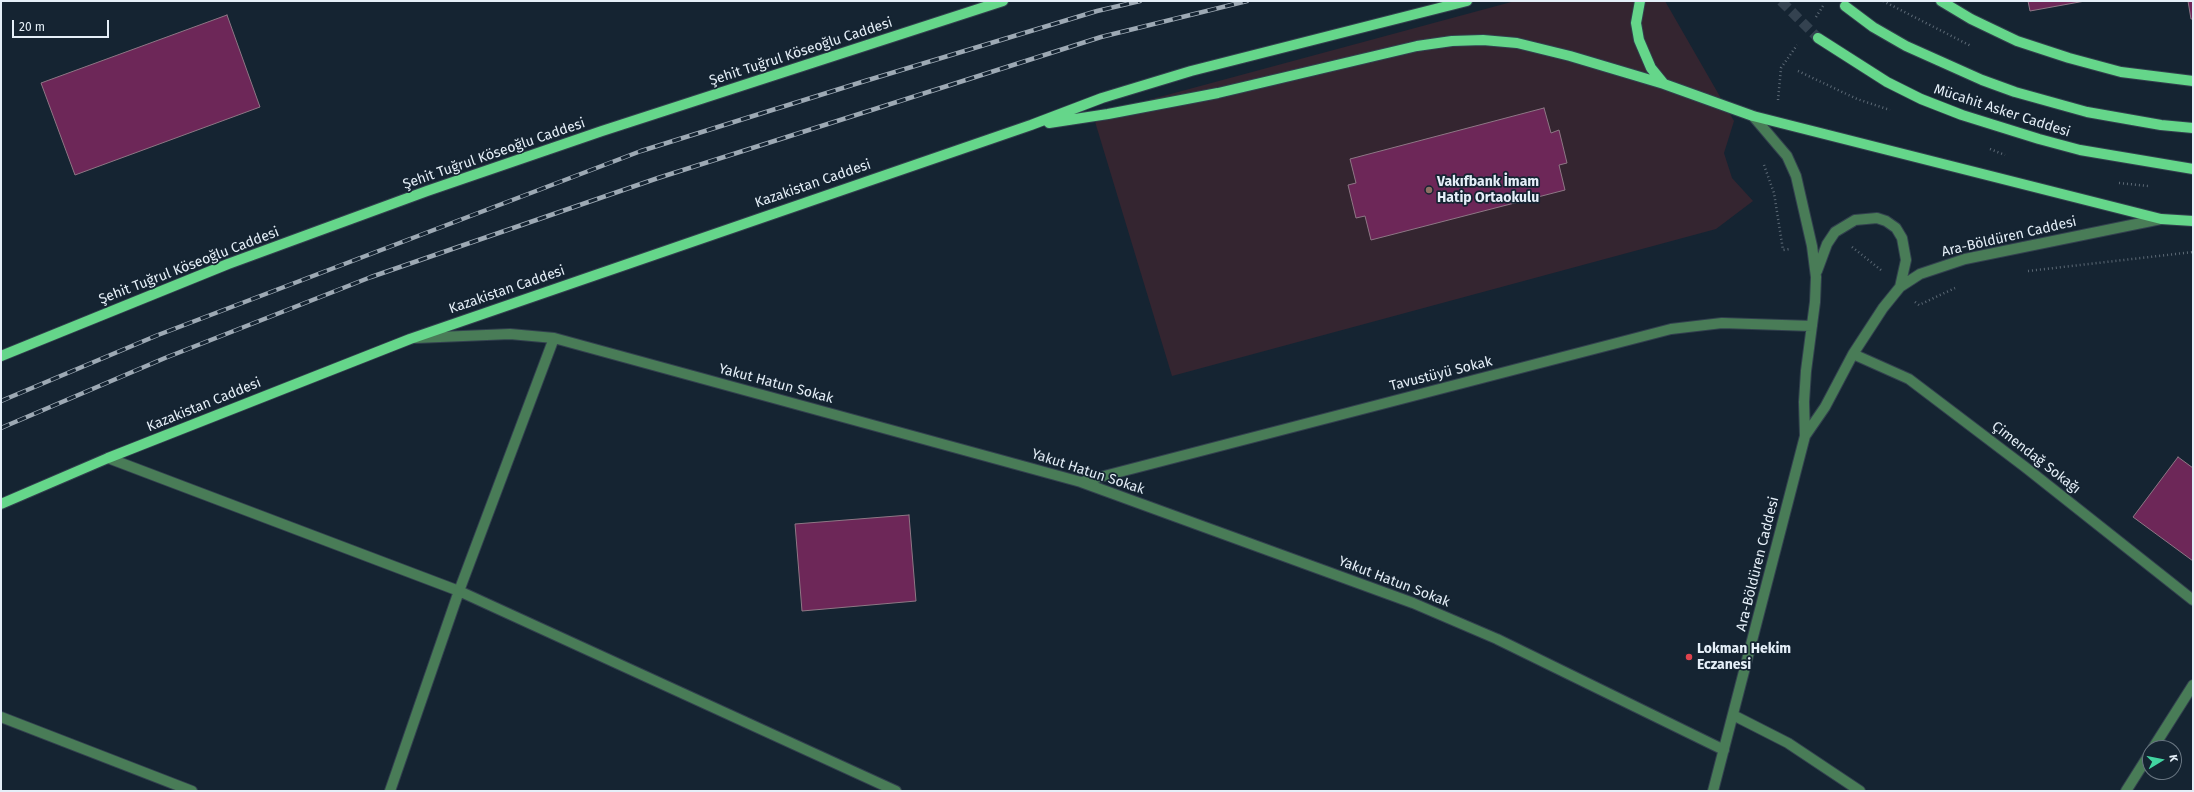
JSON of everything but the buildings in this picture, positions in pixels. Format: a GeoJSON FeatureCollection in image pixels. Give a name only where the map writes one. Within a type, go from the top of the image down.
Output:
{"type":"FeatureCollection","features":[{"type":"Feature","properties":{"kind":"main road","name":"Şehit Tuğrul Köseoğlu Caddesi"},"geometry":{"type":"LineString","coordinates":[[1,356],[228,264],[427,191],[602,131],[1003,1]]}},
{"type":"Feature","properties":{"kind":"main road"},"geometry":{"type":"LineString","coordinates":[[1031,125],[1102,98],[1154,81],[1467,1]]}},
{"type":"Feature","properties":{"kind":"main road"},"geometry":{"type":"LineString","coordinates":[[1640,1],[1636,23],[1639,40],[1651,68],[1664,84]]}},
{"type":"Feature","properties":{"kind":"main road"},"geometry":{"type":"LineString","coordinates":[[1941,1],[1971,19],[2017,41],[2069,58],[2121,72],[2193,81]]}},
{"type":"Feature","properties":{"kind":"main road","name":"Mücahit Asker Caddesi"},"geometry":{"type":"LineString","coordinates":[[1845,6],[1873,27],[1906,46],[1975,78],[2015,92],[2087,112],[2161,125],[2193,128]]}},
{"type":"Feature","properties":{"kind":"main road","name":"Mücahit Asker Caddesi"},"geometry":{"type":"LineString","coordinates":[[1818,38],[1887,82],[1921,99],[1962,115],[2080,150],[2193,169]]}},
{"type":"Feature","properties":{"kind":"main road"},"geometry":{"type":"LineString","coordinates":[[1031,125],[1108,114],[1218,93],[1417,46],[1452,41],[1483,40],[1516,43],[1545,49],[1664,84],[1753,116],[2161,219],[2191,222]]}},
{"type":"Feature","properties":{"kind":"main road","name":"Kazakistan Caddesi"},"geometry":{"type":"LineString","coordinates":[[1,504],[108,458],[410,338],[1031,125]]}},
{"type":"Feature","properties":{"kind":"street","name":"Ara-Böldüren Caddesi"},"geometry":{"type":"LineString","coordinates":[[1713,791],[1805,436],[1804,394],[1816,277],[1812,246],[1796,176],[1787,156],[1753,116]]}},
{"type":"Feature","properties":{"kind":"street"},"geometry":{"type":"LineString","coordinates":[[1816,277],[1820,260],[1835,232],[1855,220],[1877,218],[1886,221],[1896,228],[1902,238],[1906,260],[1900,286]]}},
{"type":"Feature","properties":{"kind":"street","name":"Ara-Böldüren Caddesi"},"geometry":{"type":"LineString","coordinates":[[1805,436],[1824,407],[1853,354],[1883,308],[1900,286],[1920,274],[1965,258],[2161,219]]}},
{"type":"Feature","properties":{"kind":"street","name":"Tavustüyü Sokak"},"geometry":{"type":"LineString","coordinates":[[1081,482],[1672,329],[1722,323],[1812,326]]}},
{"type":"Feature","properties":{"kind":"street","name":"Yakut Hatun Sokak"},"geometry":{"type":"LineString","coordinates":[[410,338],[510,334],[554,338],[1081,482],[1413,603],[1497,639],[1724,750]]}},
{"type":"Feature","properties":{"kind":"street"},"geometry":{"type":"LineString","coordinates":[[390,791],[459,591],[554,338]]}},
{"type":"Feature","properties":{"kind":"street","name":"Çimendağ Sokağı"},"geometry":{"type":"LineString","coordinates":[[1853,354],[1909,379],[2026,467],[2193,600]]}},
{"type":"Feature","properties":{"kind":"street"},"geometry":{"type":"LineString","coordinates":[[108,458],[459,591],[896,791]]}},
{"type":"Feature","properties":{"kind":"street"},"geometry":{"type":"LineString","coordinates":[[2158,740],[2193,685]]}},
{"type":"Feature","properties":{"kind":"street"},"geometry":{"type":"LineString","coordinates":[[1733,715],[1788,742],[1860,791]]}},
{"type":"Feature","properties":{"kind":"street"},"geometry":{"type":"LineString","coordinates":[[1,717],[192,791]]}},
{"type":"Feature","properties":{"kind":"street"},"geometry":{"type":"LineString","coordinates":[[2126,791],[2142,766]]}},
{"type":"Feature","properties":{"kind":"shaded area","name":"Vakıfbank İmam Hatip Ortaokulu"},"geometry":{"type":"Polygon","coordinates":[[[1515,1],[1665,1],[1734,121],[1724,153],[1732,178],[1753,201],[1716,229],[1172,376],[1093,115],[1515,1]]]}},
{"type":"Feature","properties":{"kind":"tunnel"},"geometry":{"type":"LineString","coordinates":[[1781,1],[1818,38]]}},
{"type":"Feature","properties":{"kind":"railway"},"geometry":{"type":"LineString","coordinates":[[1,401],[158,335],[641,151],[1097,11],[1140,1]]}},
{"type":"Feature","properties":{"kind":"railway"},"geometry":{"type":"LineString","coordinates":[[1,428],[165,358],[371,277],[658,178],[1101,37],[1247,1]]}},
{"type":"Feature","properties":{"kind":"place","name":"Vakıfbank İmam Hatip Ortaokulu"},"geometry":{"type":"Point","coordinates":[1429,190]}},
{"type":"Feature","properties":{"kind":"place","name":"Lokman Hekim Eczanesi"},"geometry":{"type":"Point","coordinates":[1689,657]}}]}
